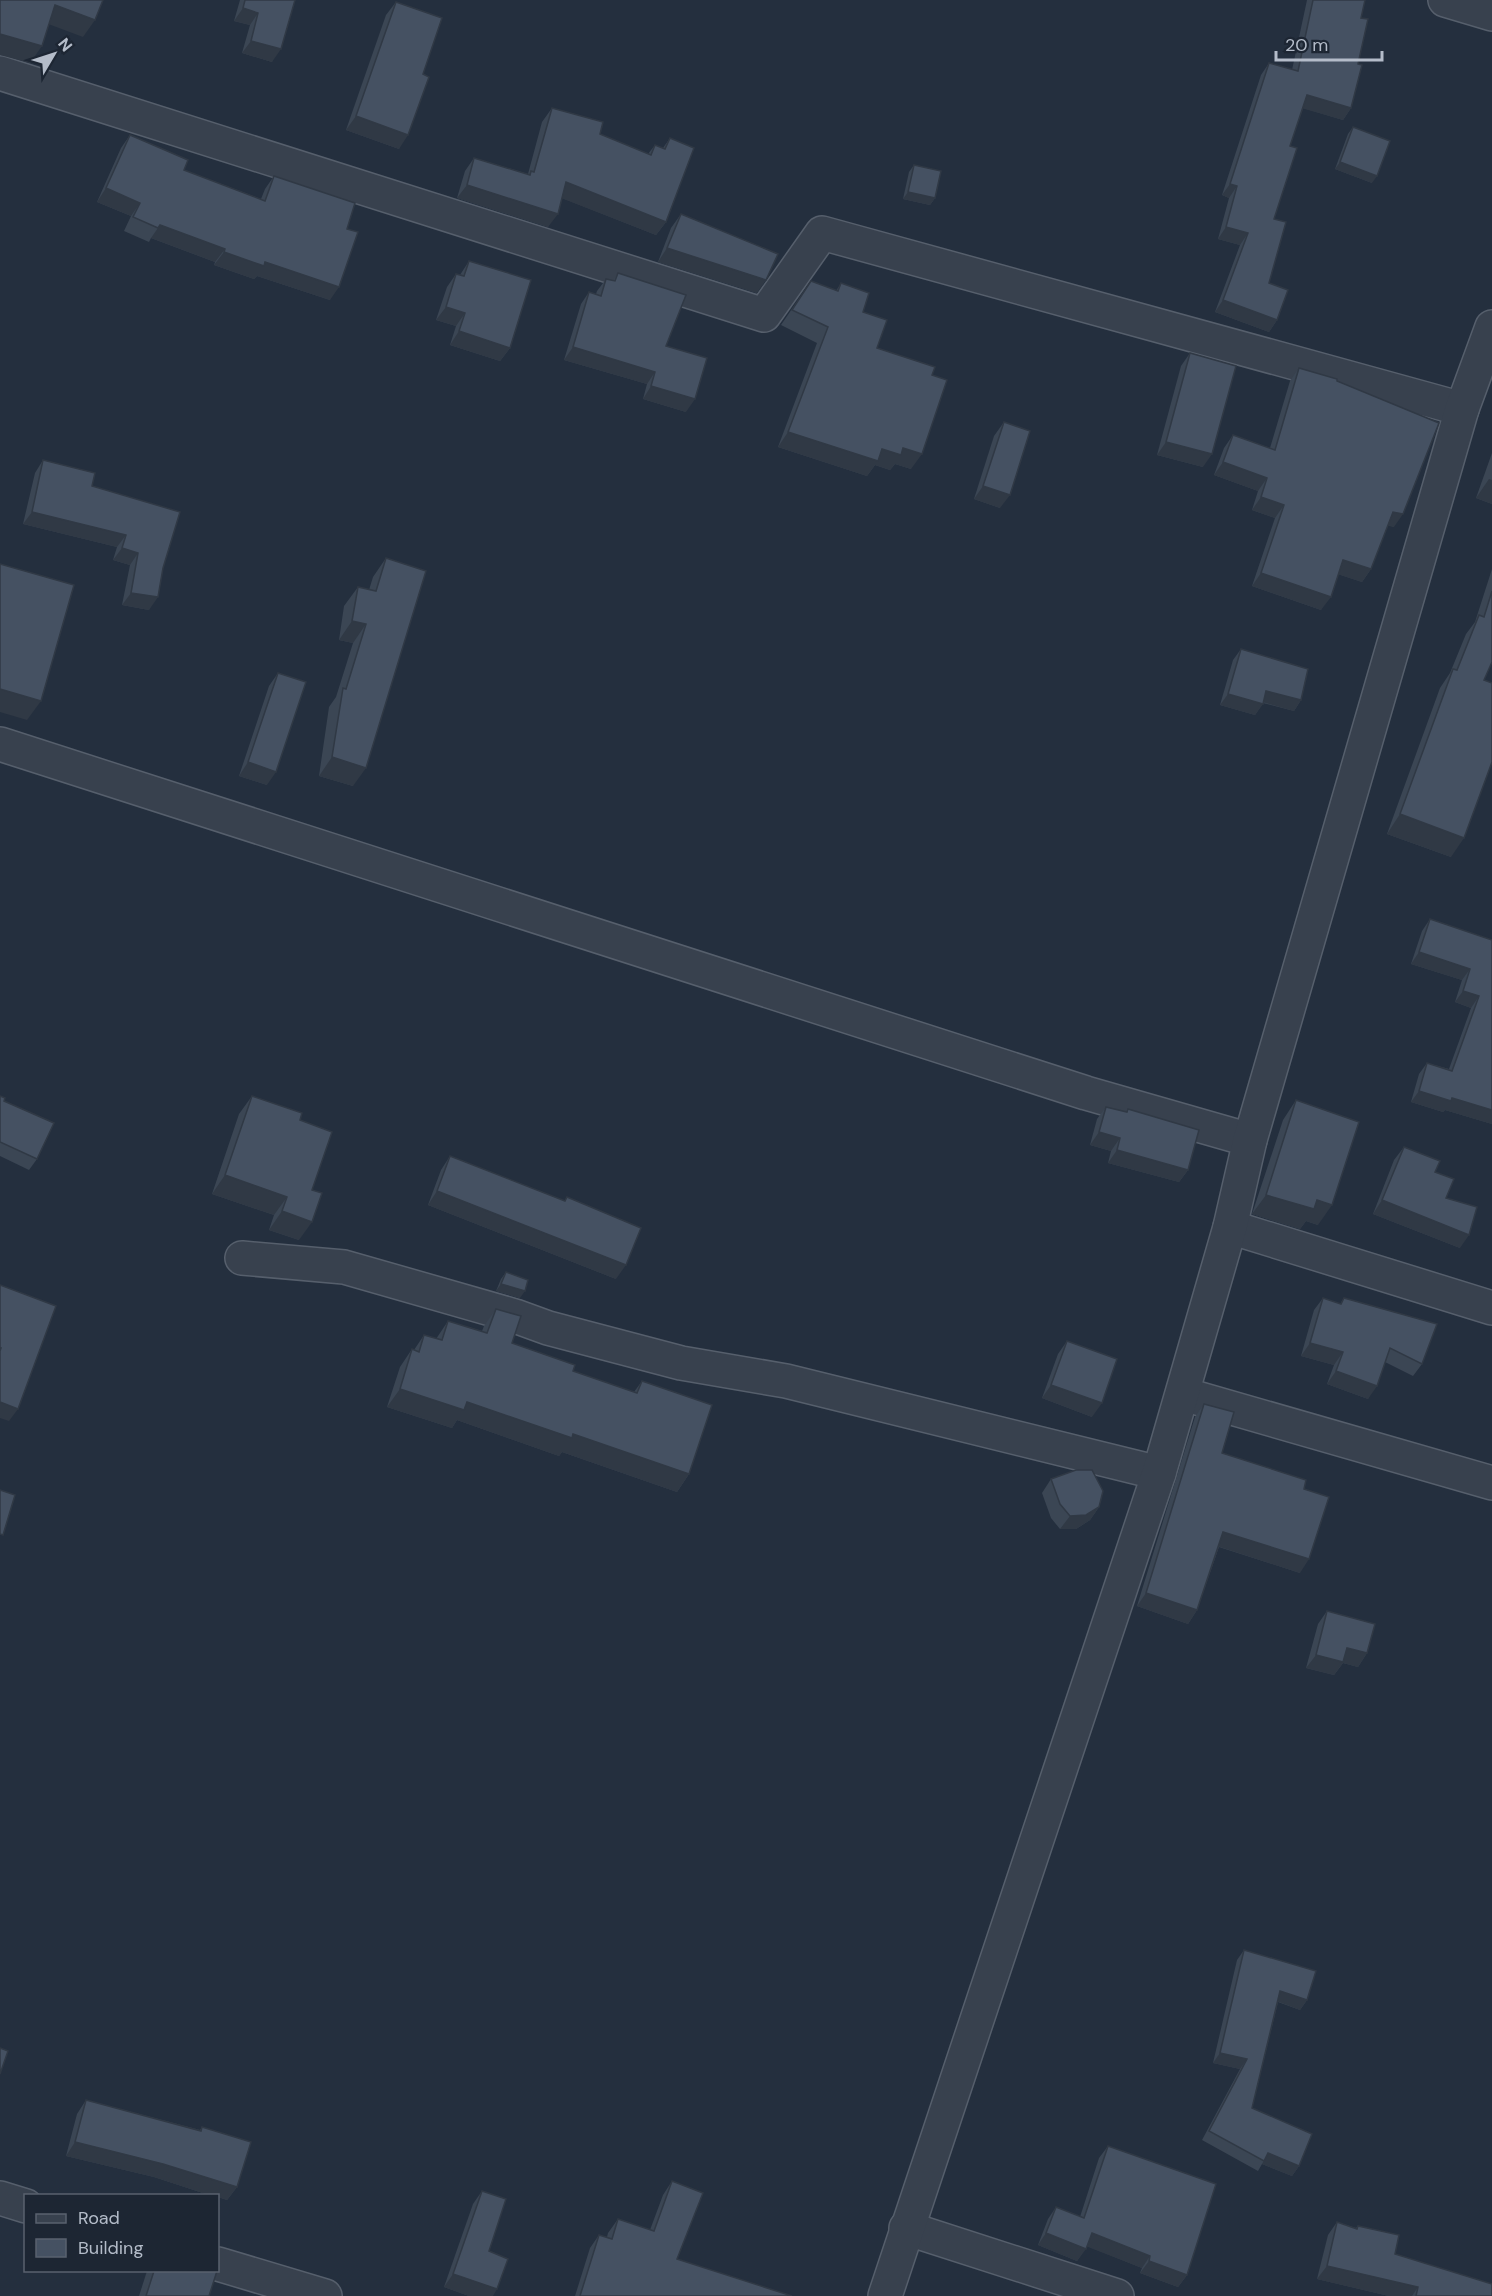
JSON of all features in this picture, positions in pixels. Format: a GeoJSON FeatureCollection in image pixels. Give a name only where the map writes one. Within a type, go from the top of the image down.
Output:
{"type":"FeatureCollection","features":[{"type":"Feature","properties":{"kind":"street"},"geometry":{"type":"LineString","coordinates":[[1444,0],[1492,14]]}},
{"type":"Feature","properties":{"kind":"street"},"geometry":{"type":"LineString","coordinates":[[0,73],[764,315],[822,232],[1462,409]]}},
{"type":"Feature","properties":{"kind":"street"},"geometry":{"type":"LineString","coordinates":[[885,2296],[1159,1473],[1230,1227],[1250,1140],[1462,409],[1492,327]]}},
{"type":"Feature","properties":{"kind":"street"},"geometry":{"type":"LineString","coordinates":[[0,744],[1086,1093],[1250,1140]]}},
{"type":"Feature","properties":{"kind":"street"},"geometry":{"type":"LineString","coordinates":[[1230,1227],[1492,1308]]}},
{"type":"Feature","properties":{"kind":"street"},"geometry":{"type":"LineString","coordinates":[[242,1258],[344,1267],[515,1316],[548,1328],[681,1363],[786,1381],[1159,1473]]}},
{"type":"Feature","properties":{"kind":"street"},"geometry":{"type":"LineString","coordinates":[[1183,1394],[1492,1484]]}},
{"type":"Feature","properties":{"kind":"street"},"geometry":{"type":"LineString","coordinates":[[0,2198],[24,2205]]}},
{"type":"Feature","properties":{"kind":"street"},"geometry":{"type":"LineString","coordinates":[[906,2228],[1118,2296]]}},
{"type":"Feature","properties":{"kind":"street"},"geometry":{"type":"LineString","coordinates":[[219,2264],[325,2296]]}},
{"type":"Feature","properties":{"kind":"building"},"geometry":{"type":"Polygon","coordinates":[[[0,0],[103,0],[95,20],[55,5],[42,46],[0,34],[0,0]]]}},
{"type":"Feature","properties":{"kind":"building"},"geometry":{"type":"Polygon","coordinates":[[[245,0],[295,0],[281,49],[251,41],[258,13],[243,8],[245,0]]]}},
{"type":"Feature","properties":{"kind":"building"},"geometry":{"type":"Polygon","coordinates":[[[1313,0],[1365,0],[1361,18],[1368,19],[1358,64],[1362,65],[1351,108],[1307,95],[1290,146],[1297,148],[1274,219],[1286,222],[1269,283],[1288,290],[1277,320],[1223,300],[1248,233],[1226,227],[1237,186],[1230,184],[1269,63],[1298,71],[1313,0]]]}},
{"type":"Feature","properties":{"kind":"building"},"geometry":{"type":"Polygon","coordinates":[[[396,2],[442,18],[423,74],[429,77],[408,135],[356,116],[396,2]]]}},
{"type":"Feature","properties":{"kind":"building"},"geometry":{"type":"Polygon","coordinates":[[[552,108],[603,122],[600,134],[651,155],[655,145],[665,149],[670,138],[694,148],[666,222],[566,182],[558,214],[467,185],[474,158],[530,175],[531,171],[534,172],[552,108]]]}},
{"type":"Feature","properties":{"kind":"building"},"geometry":{"type":"Polygon","coordinates":[[[1353,127],[1390,141],[1377,176],[1340,162],[1353,127]]]}},
{"type":"Feature","properties":{"kind":"building"},"geometry":{"type":"Polygon","coordinates":[[[130,135],[188,160],[184,170],[265,201],[274,176],[355,203],[347,229],[358,232],[339,287],[265,262],[264,266],[224,252],[225,249],[160,225],[158,228],[133,217],[140,203],[106,188],[130,135]]]}},
{"type":"Feature","properties":{"kind":"building"},"geometry":{"type":"Polygon","coordinates":[[[914,165],[941,171],[935,198],[908,192],[914,165]]]}},
{"type":"Feature","properties":{"kind":"building"},"geometry":{"type":"Polygon","coordinates":[[[681,214],[778,254],[766,280],[667,248],[681,214]]]}},
{"type":"Feature","properties":{"kind":"building"},"geometry":{"type":"Polygon","coordinates":[[[469,261],[531,280],[510,348],[459,331],[465,313],[446,307],[456,274],[464,276],[469,261]]]}},
{"type":"Feature","properties":{"kind":"building"},"geometry":{"type":"Polygon","coordinates":[[[618,273],[686,295],[666,346],[707,358],[695,399],[651,386],[655,372],[573,347],[589,292],[601,296],[606,279],[615,281],[618,273]]]}},
{"type":"Feature","properties":{"kind":"building"},"geometry":{"type":"Polygon","coordinates":[[[811,281],[838,291],[841,283],[869,293],[863,312],[887,320],[877,348],[935,367],[932,375],[947,380],[922,454],[903,448],[901,455],[882,449],[878,461],[788,432],[828,327],[792,310],[811,281]]]}},
{"type":"Feature","properties":{"kind":"building"},"geometry":{"type":"Polygon","coordinates":[[[1190,353],[1236,366],[1212,454],[1166,442],[1190,353]]]}},
{"type":"Feature","properties":{"kind":"building"},"geometry":{"type":"Polygon","coordinates":[[[1299,368],[1337,379],[1337,381],[1439,423],[1403,514],[1393,512],[1371,569],[1343,560],[1331,597],[1261,573],[1284,505],[1261,497],[1267,478],[1223,462],[1233,435],[1275,450],[1299,368]]]}},
{"type":"Feature","properties":{"kind":"building"},"geometry":{"type":"Polygon","coordinates":[[[1004,422],[1030,431],[1010,495],[983,486],[1004,422]]]}},
{"type":"Feature","properties":{"kind":"building"},"geometry":{"type":"Polygon","coordinates":[[[43,460],[95,473],[92,486],[180,512],[163,568],[158,597],[131,593],[138,553],[122,548],[126,535],[32,512],[43,460]]]}},
{"type":"Feature","properties":{"kind":"building"},"geometry":{"type":"Polygon","coordinates":[[[386,558],[426,571],[366,768],[332,757],[343,688],[346,689],[366,624],[352,621],[358,587],[376,591],[386,558]]]}},
{"type":"Feature","properties":{"kind":"building"},"geometry":{"type":"Polygon","coordinates":[[[0,564],[74,585],[41,701],[0,689],[0,564]]]}},
{"type":"Feature","properties":{"kind":"building"},"geometry":{"type":"Polygon","coordinates":[[[1492,591],[1492,662],[1484,680],[1492,683],[1492,762],[1464,838],[1400,814],[1453,669],[1457,670],[1479,615],[1484,617],[1492,591]]]}},
{"type":"Feature","properties":{"kind":"building"},"geometry":{"type":"Polygon","coordinates":[[[1241,649],[1308,669],[1301,700],[1266,691],[1263,704],[1228,694],[1241,649]]]}},
{"type":"Feature","properties":{"kind":"building"},"geometry":{"type":"Polygon","coordinates":[[[278,673],[306,682],[276,772],[248,762],[278,673]]]}},
{"type":"Feature","properties":{"kind":"building"},"geometry":{"type":"Polygon","coordinates":[[[1430,919],[1492,940],[1492,1110],[1419,1091],[1427,1063],[1452,1071],[1479,996],[1463,991],[1470,969],[1419,952],[1430,919]]]}},
{"type":"Feature","properties":{"kind":"building"},"geometry":{"type":"Polygon","coordinates":[[[0,1096],[5,1098],[4,1101],[54,1123],[37,1159],[0,1142],[0,1096]]]}},
{"type":"Feature","properties":{"kind":"building"},"geometry":{"type":"Polygon","coordinates":[[[252,1096],[302,1113],[300,1120],[332,1132],[312,1190],[322,1193],[312,1222],[282,1211],[287,1197],[225,1175],[252,1096]]]}},
{"type":"Feature","properties":{"kind":"building"},"geometry":{"type":"Polygon","coordinates":[[[1296,1100],[1359,1122],[1332,1205],[1317,1200],[1314,1209],[1266,1195],[1296,1100]]]}},
{"type":"Feature","properties":{"kind":"building"},"geometry":{"type":"Polygon","coordinates":[[[1106,1107],[1127,1112],[1128,1109],[1199,1130],[1188,1170],[1117,1150],[1120,1138],[1099,1132],[1106,1107]]]}},
{"type":"Feature","properties":{"kind":"building"},"geometry":{"type":"Polygon","coordinates":[[[1404,1147],[1440,1161],[1435,1172],[1454,1179],[1446,1198],[1477,1207],[1469,1235],[1382,1200],[1404,1147]]]}},
{"type":"Feature","properties":{"kind":"building"},"geometry":{"type":"Polygon","coordinates":[[[450,1156],[565,1201],[567,1197],[641,1228],[626,1265],[437,1191],[450,1156]]]}},
{"type":"Feature","properties":{"kind":"building"},"geometry":{"type":"Polygon","coordinates":[[[506,1272],[528,1280],[525,1291],[501,1284],[506,1272]]]}},
{"type":"Feature","properties":{"kind":"building"},"geometry":{"type":"Polygon","coordinates":[[[0,1285],[56,1306],[18,1409],[0,1402],[0,1285]]]}},
{"type":"Feature","properties":{"kind":"building"},"geometry":{"type":"Polygon","coordinates":[[[1323,1298],[1341,1304],[1344,1298],[1437,1324],[1422,1364],[1390,1348],[1377,1386],[1336,1371],[1343,1352],[1310,1343],[1323,1298]]]}},
{"type":"Feature","properties":{"kind":"building"},"geometry":{"type":"Polygon","coordinates":[[[496,1309],[521,1316],[512,1343],[575,1365],[573,1371],[637,1393],[642,1381],[712,1405],[689,1474],[573,1434],[572,1438],[467,1402],[464,1410],[400,1389],[412,1349],[419,1352],[424,1335],[442,1340],[448,1321],[487,1333],[496,1309]]]}},
{"type":"Feature","properties":{"kind":"building"},"geometry":{"type":"Polygon","coordinates":[[[1067,1341],[1117,1359],[1102,1403],[1051,1385],[1067,1341]]]}},
{"type":"Feature","properties":{"kind":"building"},"geometry":{"type":"Polygon","coordinates":[[[1204,1404],[1234,1412],[1222,1453],[1306,1480],[1304,1489],[1329,1497],[1309,1559],[1223,1532],[1197,1610],[1146,1593],[1204,1404]]]}},
{"type":"Feature","properties":{"kind":"building"},"geometry":{"type":"Polygon","coordinates":[[[1076,1470],[1092,1470],[1103,1491],[1099,1507],[1086,1515],[1070,1516],[1060,1504],[1051,1479],[1076,1470]]]}},
{"type":"Feature","properties":{"kind":"building"},"geometry":{"type":"Polygon","coordinates":[[[0,1490],[15,1495],[3,1535],[0,1534],[0,1490]]]}},
{"type":"Feature","properties":{"kind":"building"},"geometry":{"type":"Polygon","coordinates":[[[1327,1611],[1375,1624],[1367,1653],[1347,1648],[1343,1662],[1316,1655],[1327,1611]]]}},
{"type":"Feature","properties":{"kind":"building"},"geometry":{"type":"Polygon","coordinates":[[[1244,1950],[1316,1971],[1307,2000],[1280,1991],[1252,2108],[1312,2134],[1299,2166],[1268,2153],[1264,2161],[1209,2131],[1247,2059],[1220,2053],[1244,1950]]]}},
{"type":"Feature","properties":{"kind":"building"},"geometry":{"type":"Polygon","coordinates":[[[0,2048],[8,2051],[0,2074],[0,2048]]]}},
{"type":"Feature","properties":{"kind":"building"},"geometry":{"type":"Polygon","coordinates":[[[86,2100],[201,2131],[202,2127],[251,2142],[237,2187],[163,2164],[75,2142],[86,2100]]]}},
{"type":"Feature","properties":{"kind":"building"},"geometry":{"type":"Polygon","coordinates":[[[1108,2146],[1216,2184],[1187,2275],[1149,2261],[1150,2256],[1092,2233],[1086,2249],[1046,2233],[1056,2207],[1084,2218],[1108,2146]]]}},
{"type":"Feature","properties":{"kind":"building"},"geometry":{"type":"Polygon","coordinates":[[[672,2181],[703,2193],[677,2259],[792,2296],[580,2296],[599,2235],[612,2239],[618,2219],[654,2231],[672,2181]]]}},
{"type":"Feature","properties":{"kind":"building"},"geometry":{"type":"Polygon","coordinates":[[[482,2191],[506,2199],[489,2251],[508,2259],[497,2289],[453,2274],[482,2191]]]}},
{"type":"Feature","properties":{"kind":"building"},"geometry":{"type":"Polygon","coordinates":[[[1337,2222],[1357,2229],[1358,2226],[1399,2235],[1395,2254],[1492,2284],[1492,2296],[1416,2296],[1418,2287],[1327,2266],[1337,2222]]]}},
{"type":"Feature","properties":{"kind":"building"},"geometry":{"type":"Polygon","coordinates":[[[154,2272],[217,2272],[209,2296],[146,2296],[154,2272]]]}}]}
